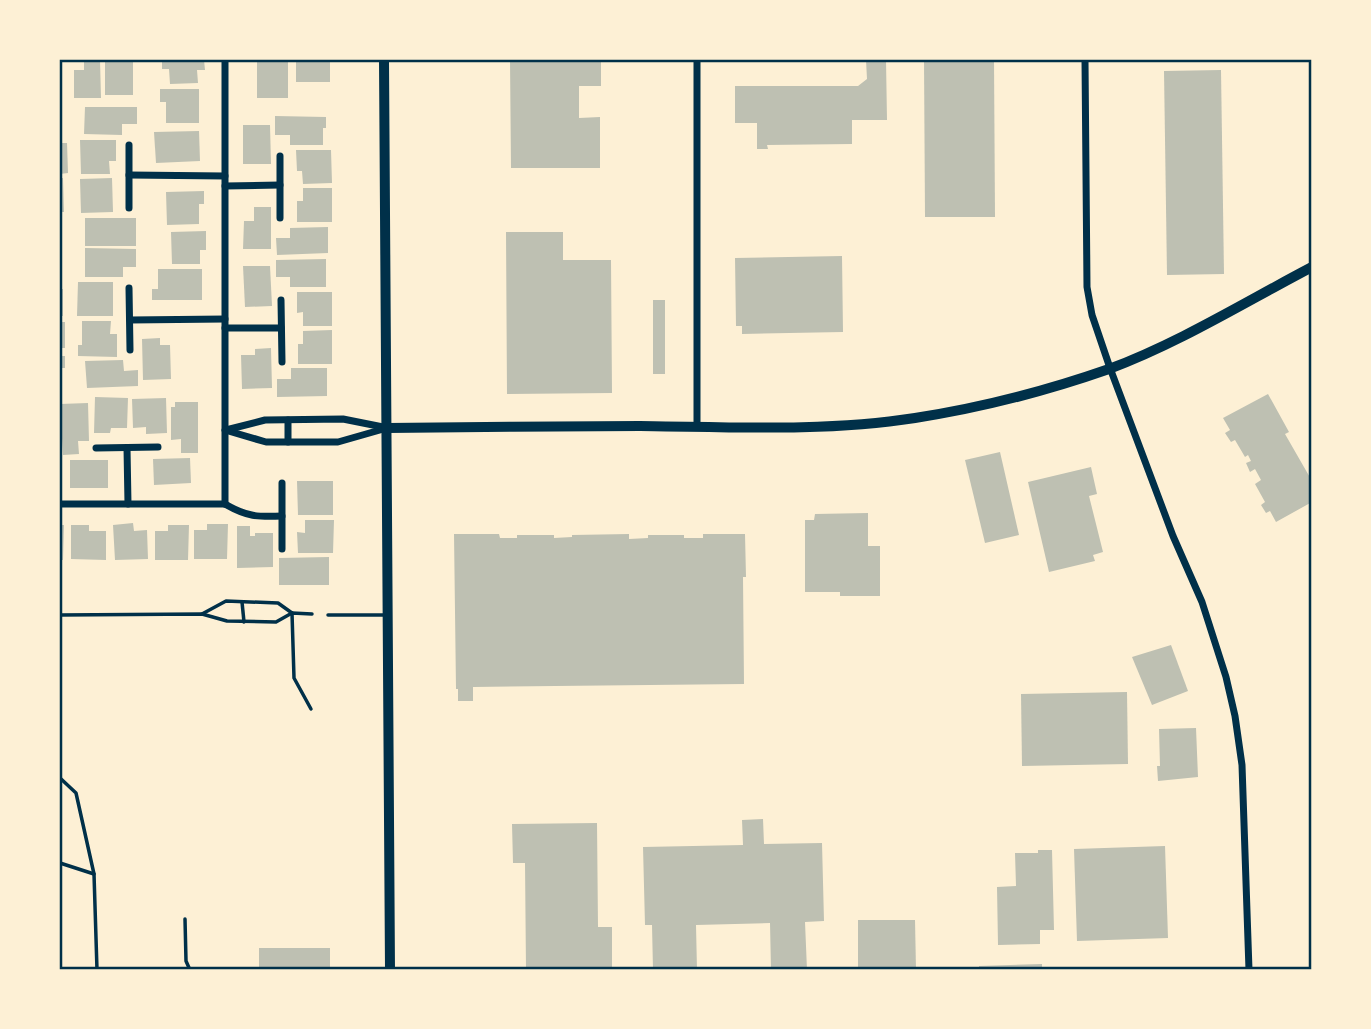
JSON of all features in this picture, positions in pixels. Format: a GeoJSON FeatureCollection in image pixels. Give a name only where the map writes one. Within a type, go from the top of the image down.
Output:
{"type":"FeatureCollection","features":[{"type":"Feature","properties":{"kind":"main road"},"geometry":{"type":"LineString","coordinates":[[384,60],[390,970]]}},
{"type":"Feature","properties":{"kind":"street"},"geometry":{"type":"LineString","coordinates":[[225,60],[225,504]]}},
{"type":"Feature","properties":{"kind":"street"},"geometry":{"type":"LineString","coordinates":[[696,60],[697,427]]}},
{"type":"Feature","properties":{"kind":"street"},"geometry":{"type":"LineString","coordinates":[[1085,60],[1087,287],[1092,315],[1173,536],[1202,602],[1229,690],[1242,765],[1249,970]]}},
{"type":"Feature","properties":{"kind":"street"},"geometry":{"type":"LineString","coordinates":[[129,145],[130,208]]}},
{"type":"Feature","properties":{"kind":"street"},"geometry":{"type":"LineString","coordinates":[[280,156],[280,218]]}},
{"type":"Feature","properties":{"kind":"street"},"geometry":{"type":"LineString","coordinates":[[129,175],[225,176]]}},
{"type":"Feature","properties":{"kind":"street"},"geometry":{"type":"LineString","coordinates":[[225,186],[280,185]]}},
{"type":"Feature","properties":{"kind":"street"},"geometry":{"type":"LineString","coordinates":[[225,430],[265,420],[343,419],[387,428],[795,427],[914,418],[970,408],[1038,391],[1110,368],[1171,342],[1311,267]]}},
{"type":"Feature","properties":{"kind":"street"},"geometry":{"type":"LineString","coordinates":[[129,288],[130,350]]}},
{"type":"Feature","properties":{"kind":"street"},"geometry":{"type":"LineString","coordinates":[[281,300],[282,362]]}},
{"type":"Feature","properties":{"kind":"street"},"geometry":{"type":"LineString","coordinates":[[130,320],[225,319]]}},
{"type":"Feature","properties":{"kind":"street"},"geometry":{"type":"LineString","coordinates":[[225,328],[281,328]]}},
{"type":"Feature","properties":{"kind":"street"},"geometry":{"type":"LineString","coordinates":[[288,420],[288,442]]}},
{"type":"Feature","properties":{"kind":"street"},"geometry":{"type":"LineString","coordinates":[[225,430],[266,442],[338,442],[387,428]]}},
{"type":"Feature","properties":{"kind":"street"},"geometry":{"type":"LineString","coordinates":[[96,448],[158,447]]}},
{"type":"Feature","properties":{"kind":"street"},"geometry":{"type":"LineString","coordinates":[[127,448],[128,504]]}},
{"type":"Feature","properties":{"kind":"street"},"geometry":{"type":"LineString","coordinates":[[282,483],[282,550]]}},
{"type":"Feature","properties":{"kind":"street"},"geometry":{"type":"LineString","coordinates":[[60,504],[225,504],[242,514],[256,517],[282,516]]}},
{"type":"Feature","properties":{"kind":"lane"},"geometry":{"type":"LineString","coordinates":[[202,614],[226,601],[278,603],[292,613]]}},
{"type":"Feature","properties":{"kind":"lane"},"geometry":{"type":"LineString","coordinates":[[243,602],[244,622]]}},
{"type":"Feature","properties":{"kind":"lane"},"geometry":{"type":"LineString","coordinates":[[292,613],[294,678],[311,709]]}},
{"type":"Feature","properties":{"kind":"lane"},"geometry":{"type":"LineString","coordinates":[[60,615],[202,614],[227,621],[276,622],[292,613],[312,614]]}},
{"type":"Feature","properties":{"kind":"lane"},"geometry":{"type":"LineString","coordinates":[[328,615],[388,615]]}},
{"type":"Feature","properties":{"kind":"lane"},"geometry":{"type":"LineString","coordinates":[[60,778],[76,793],[94,874],[97,970]]}},
{"type":"Feature","properties":{"kind":"lane"},"geometry":{"type":"LineString","coordinates":[[60,863],[94,874]]}},
{"type":"Feature","properties":{"kind":"lane"},"geometry":{"type":"LineString","coordinates":[[185,919],[186,961],[190,970]]}},
{"type":"Feature","properties":{"kind":"building"},"geometry":{"type":"Polygon","coordinates":[[[84,60],[100,60],[101,98],[74,98],[74,70],[84,70],[84,60]]]}},
{"type":"Feature","properties":{"kind":"building"},"geometry":{"type":"Polygon","coordinates":[[[105,60],[133,60],[133,95],[105,95],[105,60]]]}},
{"type":"Feature","properties":{"kind":"building"},"geometry":{"type":"Polygon","coordinates":[[[162,60],[204,60],[205,70],[197,70],[198,83],[170,84],[169,69],[162,69],[162,60]]]}},
{"type":"Feature","properties":{"kind":"building"},"geometry":{"type":"Polygon","coordinates":[[[257,60],[288,60],[288,98],[257,98],[257,60]]]}},
{"type":"Feature","properties":{"kind":"building"},"geometry":{"type":"Polygon","coordinates":[[[296,60],[330,60],[330,82],[296,82],[296,60]]]}},
{"type":"Feature","properties":{"kind":"building"},"geometry":{"type":"Polygon","coordinates":[[[510,60],[601,60],[601,86],[579,86],[579,118],[600,117],[600,168],[511,168],[510,60]]]}},
{"type":"Feature","properties":{"kind":"building"},"geometry":{"type":"Polygon","coordinates":[[[866,60],[886,60],[887,120],[852,120],[852,144],[767,145],[768,149],[757,149],[757,123],[735,123],[735,86],[858,86],[867,79],[866,60]]]}},
{"type":"Feature","properties":{"kind":"building"},"geometry":{"type":"Polygon","coordinates":[[[924,60],[994,60],[995,217],[925,217],[924,60]]]}},
{"type":"Feature","properties":{"kind":"building"},"geometry":{"type":"Polygon","coordinates":[[[1221,70],[1224,274],[1167,275],[1164,71],[1221,70]]]}},
{"type":"Feature","properties":{"kind":"building"},"geometry":{"type":"Polygon","coordinates":[[[160,89],[199,89],[199,123],[166,123],[166,102],[160,102],[160,89]]]}},
{"type":"Feature","properties":{"kind":"building"},"geometry":{"type":"Polygon","coordinates":[[[85,107],[137,107],[137,124],[122,124],[122,135],[84,134],[85,107]]]}},
{"type":"Feature","properties":{"kind":"building"},"geometry":{"type":"Polygon","coordinates":[[[275,116],[326,117],[323,145],[290,145],[290,135],[275,135],[275,116]]]}},
{"type":"Feature","properties":{"kind":"building"},"geometry":{"type":"Polygon","coordinates":[[[243,125],[270,125],[271,164],[243,164],[243,125]]]}},
{"type":"Feature","properties":{"kind":"building"},"geometry":{"type":"Polygon","coordinates":[[[199,131],[200,161],[156,163],[154,132],[199,131]]]}},
{"type":"Feature","properties":{"kind":"building"},"geometry":{"type":"Polygon","coordinates":[[[80,140],[116,140],[116,161],[109,161],[110,174],[81,174],[80,140]]]}},
{"type":"Feature","properties":{"kind":"building"},"geometry":{"type":"Polygon","coordinates":[[[60,143],[67,143],[68,173],[60,174],[60,143]]]}},
{"type":"Feature","properties":{"kind":"building"},"geometry":{"type":"Polygon","coordinates":[[[296,150],[331,150],[332,183],[303,184],[302,171],[297,171],[296,150]]]}},
{"type":"Feature","properties":{"kind":"building"},"geometry":{"type":"Polygon","coordinates":[[[60,178],[63,178],[64,212],[60,212],[60,178]]]}},
{"type":"Feature","properties":{"kind":"building"},"geometry":{"type":"Polygon","coordinates":[[[112,178],[113,212],[81,213],[80,179],[112,178]]]}},
{"type":"Feature","properties":{"kind":"building"},"geometry":{"type":"Polygon","coordinates":[[[303,188],[332,188],[332,222],[297,222],[297,201],[303,201],[303,188]]]}},
{"type":"Feature","properties":{"kind":"building"},"geometry":{"type":"Polygon","coordinates":[[[204,191],[204,204],[199,204],[199,224],[167,225],[166,192],[204,191]]]}},
{"type":"Feature","properties":{"kind":"building"},"geometry":{"type":"Polygon","coordinates":[[[254,207],[271,207],[271,249],[243,249],[244,221],[254,221],[254,207]]]}},
{"type":"Feature","properties":{"kind":"building"},"geometry":{"type":"Polygon","coordinates":[[[85,218],[136,218],[136,246],[85,246],[85,218]]]}},
{"type":"Feature","properties":{"kind":"building"},"geometry":{"type":"Polygon","coordinates":[[[328,227],[328,253],[277,255],[276,238],[290,238],[290,228],[328,227]]]}},
{"type":"Feature","properties":{"kind":"building"},"geometry":{"type":"Polygon","coordinates":[[[206,231],[206,250],[200,250],[200,264],[172,264],[171,232],[206,231]]]}},
{"type":"Feature","properties":{"kind":"building"},"geometry":{"type":"Polygon","coordinates":[[[506,232],[563,232],[563,260],[611,260],[612,393],[507,394],[506,232]]]}},
{"type":"Feature","properties":{"kind":"building"},"geometry":{"type":"Polygon","coordinates":[[[85,248],[136,249],[136,267],[123,267],[123,277],[85,277],[85,248]]]}},
{"type":"Feature","properties":{"kind":"building"},"geometry":{"type":"Polygon","coordinates":[[[842,256],[843,332],[742,334],[742,326],[736,326],[735,258],[842,256]]]}},
{"type":"Feature","properties":{"kind":"building"},"geometry":{"type":"Polygon","coordinates":[[[326,259],[326,287],[290,287],[290,277],[276,277],[276,260],[326,259]]]}},
{"type":"Feature","properties":{"kind":"building"},"geometry":{"type":"Polygon","coordinates":[[[243,266],[270,266],[272,306],[245,307],[243,266]]]}},
{"type":"Feature","properties":{"kind":"building"},"geometry":{"type":"Polygon","coordinates":[[[158,269],[202,269],[202,300],[152,300],[152,289],[158,289],[158,269]]]}},
{"type":"Feature","properties":{"kind":"building"},"geometry":{"type":"Polygon","coordinates":[[[78,282],[113,282],[113,316],[77,316],[78,282]]]}},
{"type":"Feature","properties":{"kind":"building"},"geometry":{"type":"Polygon","coordinates":[[[60,289],[63,289],[63,316],[60,316],[60,289]]]}},
{"type":"Feature","properties":{"kind":"building"},"geometry":{"type":"Polygon","coordinates":[[[297,292],[332,292],[332,326],[303,326],[303,312],[297,313],[297,292]]]}},
{"type":"Feature","properties":{"kind":"building"},"geometry":{"type":"Polygon","coordinates":[[[653,300],[665,300],[665,374],[653,374],[653,300]]]}},
{"type":"Feature","properties":{"kind":"building"},"geometry":{"type":"Polygon","coordinates":[[[82,321],[111,321],[110,334],[117,334],[117,357],[78,356],[78,345],[82,345],[82,321]]]}},
{"type":"Feature","properties":{"kind":"building"},"geometry":{"type":"Polygon","coordinates":[[[60,322],[65,322],[65,348],[60,348],[60,322]]]}},
{"type":"Feature","properties":{"kind":"building"},"geometry":{"type":"Polygon","coordinates":[[[332,330],[332,364],[298,364],[298,344],[303,344],[303,331],[332,330]]]}},
{"type":"Feature","properties":{"kind":"building"},"geometry":{"type":"Polygon","coordinates":[[[160,338],[160,345],[170,345],[171,379],[143,380],[142,339],[160,338]]]}},
{"type":"Feature","properties":{"kind":"building"},"geometry":{"type":"Polygon","coordinates":[[[271,348],[272,388],[242,389],[241,355],[255,355],[255,349],[271,348]]]}},
{"type":"Feature","properties":{"kind":"building"},"geometry":{"type":"Polygon","coordinates":[[[60,356],[65,356],[65,368],[60,368],[60,356]]]}},
{"type":"Feature","properties":{"kind":"building"},"geometry":{"type":"Polygon","coordinates":[[[123,360],[124,371],[138,370],[138,386],[87,388],[85,361],[123,360]]]}},
{"type":"Feature","properties":{"kind":"building"},"geometry":{"type":"Polygon","coordinates":[[[291,368],[327,368],[327,396],[277,397],[277,379],[291,379],[291,368]]]}},
{"type":"Feature","properties":{"kind":"building"},"geometry":{"type":"Polygon","coordinates":[[[1268,394],[1289,432],[1285,434],[1312,481],[1312,502],[1276,522],[1270,511],[1266,513],[1261,505],[1265,502],[1255,484],[1261,480],[1255,469],[1250,472],[1246,463],[1251,461],[1248,455],[1245,457],[1235,440],[1231,442],[1225,433],[1230,430],[1223,418],[1268,394]]]}},
{"type":"Feature","properties":{"kind":"building"},"geometry":{"type":"Polygon","coordinates":[[[95,397],[128,398],[127,428],[111,428],[110,433],[94,433],[95,397]]]}},
{"type":"Feature","properties":{"kind":"building"},"geometry":{"type":"Polygon","coordinates":[[[166,398],[167,433],[146,434],[146,427],[133,428],[132,399],[166,398]]]}},
{"type":"Feature","properties":{"kind":"building"},"geometry":{"type":"Polygon","coordinates":[[[175,402],[198,402],[198,453],[181,453],[181,439],[171,440],[171,407],[175,407],[175,402]]]}},
{"type":"Feature","properties":{"kind":"building"},"geometry":{"type":"Polygon","coordinates":[[[88,403],[89,441],[78,441],[79,454],[63,455],[60,404],[88,403]]]}},
{"type":"Feature","properties":{"kind":"building"},"geometry":{"type":"Polygon","coordinates":[[[1000,452],[1019,535],[985,543],[965,460],[1000,452]]]}},
{"type":"Feature","properties":{"kind":"building"},"geometry":{"type":"Polygon","coordinates":[[[190,458],[191,483],[154,485],[153,459],[190,458]]]}},
{"type":"Feature","properties":{"kind":"building"},"geometry":{"type":"Polygon","coordinates":[[[70,460],[108,460],[108,488],[70,488],[70,460]]]}},
{"type":"Feature","properties":{"kind":"building"},"geometry":{"type":"Polygon","coordinates":[[[1091,467],[1097,494],[1089,496],[1103,552],[1093,555],[1095,561],[1049,572],[1028,482],[1091,467]]]}},
{"type":"Feature","properties":{"kind":"building"},"geometry":{"type":"Polygon","coordinates":[[[297,481],[333,481],[333,515],[298,515],[297,481]]]}},
{"type":"Feature","properties":{"kind":"building"},"geometry":{"type":"Polygon","coordinates":[[[868,513],[868,546],[880,546],[880,596],[840,596],[840,592],[805,592],[805,520],[814,520],[815,514],[868,513]]]}},
{"type":"Feature","properties":{"kind":"building"},"geometry":{"type":"Polygon","coordinates":[[[305,520],[334,520],[333,553],[298,553],[297,532],[305,533],[305,520]]]}},
{"type":"Feature","properties":{"kind":"building"},"geometry":{"type":"Polygon","coordinates":[[[133,523],[134,531],[147,530],[148,559],[115,560],[113,525],[133,523]]]}},
{"type":"Feature","properties":{"kind":"building"},"geometry":{"type":"Polygon","coordinates":[[[207,524],[228,524],[227,559],[194,559],[194,530],[207,530],[207,524]]]}},
{"type":"Feature","properties":{"kind":"building"},"geometry":{"type":"Polygon","coordinates":[[[60,525],[64,525],[63,560],[60,560],[60,525]]]}},
{"type":"Feature","properties":{"kind":"building"},"geometry":{"type":"Polygon","coordinates":[[[71,525],[89,525],[89,531],[106,531],[106,560],[71,559],[71,525]]]}},
{"type":"Feature","properties":{"kind":"building"},"geometry":{"type":"Polygon","coordinates":[[[168,525],[189,525],[188,560],[155,560],[155,531],[168,531],[168,525]]]}},
{"type":"Feature","properties":{"kind":"building"},"geometry":{"type":"Polygon","coordinates":[[[237,526],[250,526],[250,536],[255,536],[255,533],[273,533],[273,567],[237,568],[237,526]]]}},
{"type":"Feature","properties":{"kind":"building"},"geometry":{"type":"Polygon","coordinates":[[[454,534],[499,534],[500,538],[554,535],[554,538],[629,534],[629,539],[648,538],[648,535],[703,538],[703,534],[745,534],[744,684],[473,687],[473,701],[458,701],[454,534]]]}},
{"type":"Feature","properties":{"kind":"building"},"geometry":{"type":"Polygon","coordinates":[[[329,557],[329,585],[279,585],[279,558],[329,557]]]}},
{"type":"Feature","properties":{"kind":"building"},"geometry":{"type":"Polygon","coordinates":[[[1171,645],[1188,691],[1152,705],[1132,657],[1171,645]]]}},
{"type":"Feature","properties":{"kind":"building"},"geometry":{"type":"Polygon","coordinates":[[[1127,692],[1128,764],[1022,766],[1021,694],[1127,692]]]}},
{"type":"Feature","properties":{"kind":"building"},"geometry":{"type":"Polygon","coordinates":[[[1196,728],[1198,777],[1158,781],[1159,729],[1196,728]]]}},
{"type":"Feature","properties":{"kind":"building"},"geometry":{"type":"Polygon","coordinates":[[[763,819],[764,844],[822,843],[824,921],[805,922],[807,970],[771,970],[770,923],[696,925],[697,970],[653,970],[652,925],[645,925],[643,847],[743,845],[742,820],[763,819]]]}},
{"type":"Feature","properties":{"kind":"building"},"geometry":{"type":"Polygon","coordinates":[[[597,823],[598,927],[612,927],[612,970],[526,970],[525,863],[513,863],[512,824],[597,823]]]}},
{"type":"Feature","properties":{"kind":"building"},"geometry":{"type":"Polygon","coordinates":[[[1165,846],[1168,938],[1077,941],[1074,849],[1165,846]]]}},
{"type":"Feature","properties":{"kind":"building"},"geometry":{"type":"Polygon","coordinates":[[[1038,850],[1052,850],[1054,930],[1040,930],[1040,944],[998,945],[997,887],[1016,886],[1015,853],[1038,853],[1038,850]]]}},
{"type":"Feature","properties":{"kind":"building"},"geometry":{"type":"Polygon","coordinates":[[[858,920],[915,920],[916,970],[858,970],[858,920]]]}},
{"type":"Feature","properties":{"kind":"building"},"geometry":{"type":"Polygon","coordinates":[[[259,948],[330,948],[330,970],[272,970],[272,967],[259,967],[259,948]]]}},
{"type":"Feature","properties":{"kind":"building"},"geometry":{"type":"Polygon","coordinates":[[[1042,964],[1042,970],[979,970],[979,966],[1042,964]]]}}]}
